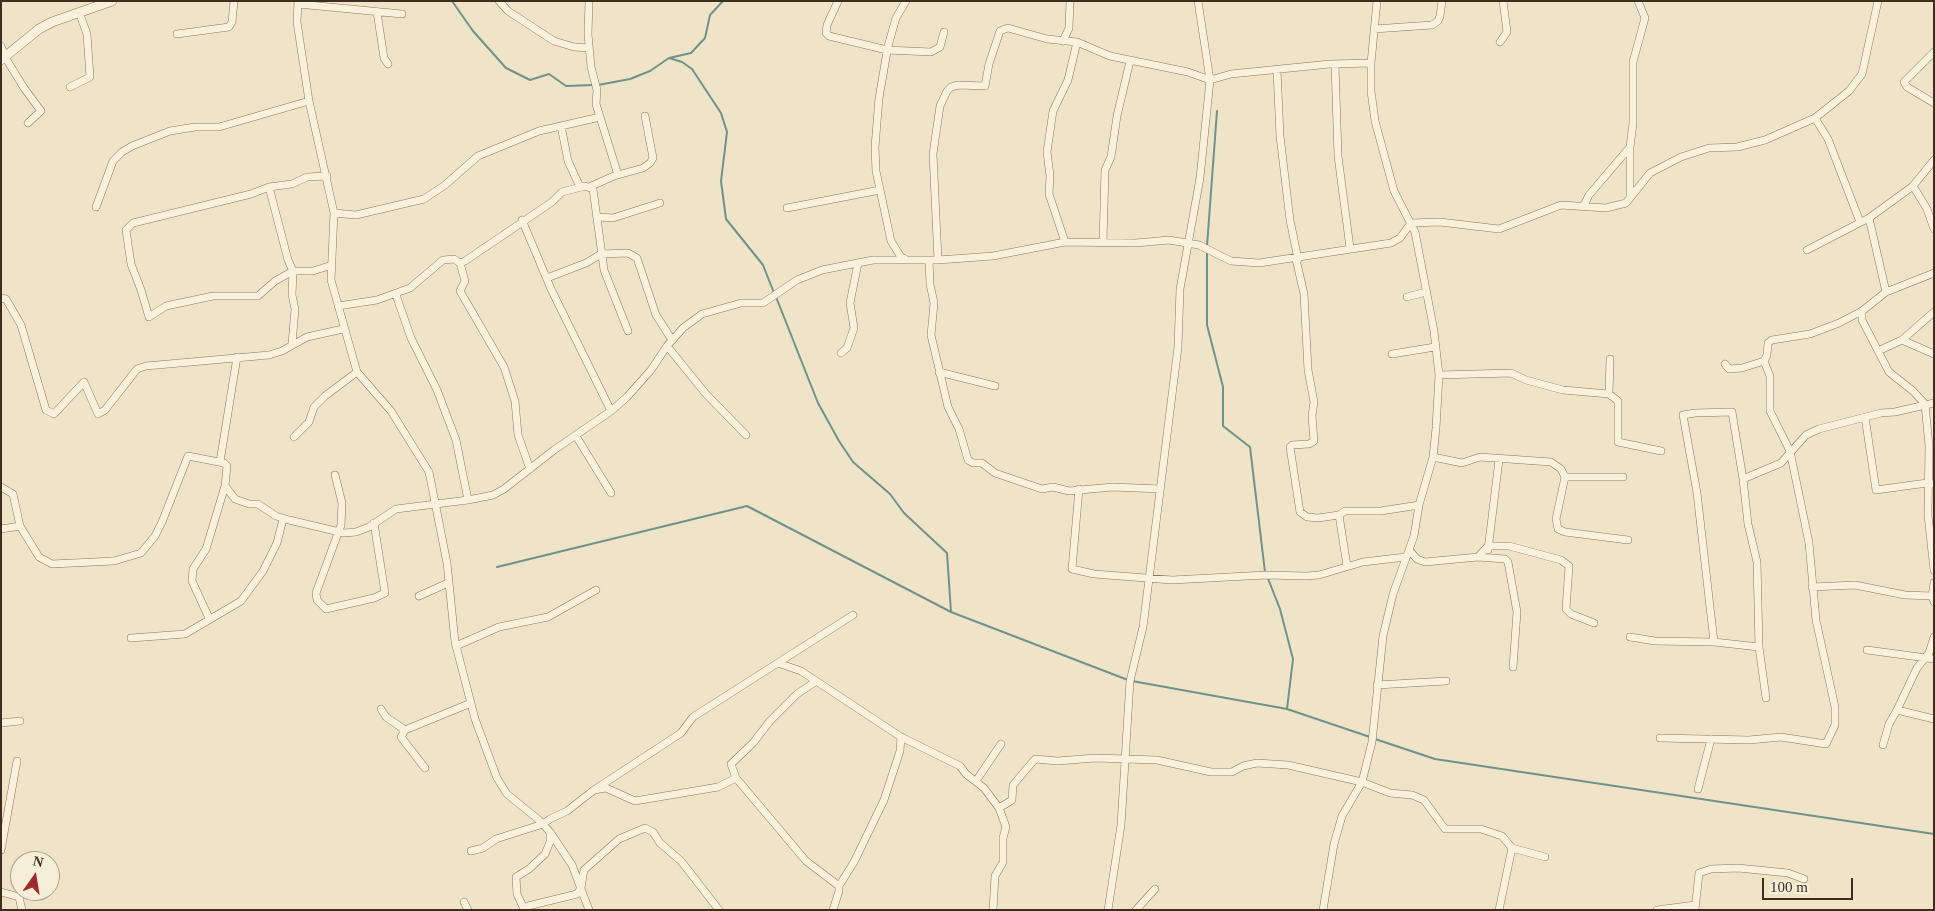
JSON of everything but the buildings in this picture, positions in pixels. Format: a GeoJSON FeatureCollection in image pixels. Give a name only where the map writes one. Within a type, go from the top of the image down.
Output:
{"type":"FeatureCollection","features":[{"type":"Feature","properties":{"kind":"street"},"geometry":{"type":"LineString","coordinates":[[3,58],[38,29],[112,1]]}},
{"type":"Feature","properties":{"kind":"street"},"geometry":{"type":"LineString","coordinates":[[178,34],[229,28],[232,22],[234,1]]}},
{"type":"Feature","properties":{"kind":"street"},"geometry":{"type":"LineString","coordinates":[[498,1],[508,11],[554,41],[574,47],[589,48]]}},
{"type":"Feature","properties":{"kind":"street"},"geometry":{"type":"LineString","coordinates":[[589,1],[589,48],[592,76],[597,90],[596,104],[618,176]]}},
{"type":"Feature","properties":{"kind":"street"},"geometry":{"type":"LineString","coordinates":[[838,1],[827,26],[826,33],[887,50],[931,52],[940,47],[944,32]]}},
{"type":"Feature","properties":{"kind":"street"},"geometry":{"type":"LineString","coordinates":[[905,259],[901,257],[891,241],[880,190],[875,147],[878,98],[887,50],[896,18],[906,1]]}},
{"type":"Feature","properties":{"kind":"street"},"geometry":{"type":"LineString","coordinates":[[1063,41],[1069,28],[1070,1]]}},
{"type":"Feature","properties":{"kind":"street"},"geometry":{"type":"LineString","coordinates":[[1108,910],[1117,859],[1126,758],[1130,681],[1143,626],[1178,347],[1180,289],[1200,178],[1210,80],[1198,1]]}},
{"type":"Feature","properties":{"kind":"street"},"geometry":{"type":"LineString","coordinates":[[1324,910],[1336,835],[1342,816],[1362,782],[1374,734],[1383,636],[1393,594],[1414,536],[1419,505],[1433,456],[1438,375],[1435,346],[1415,232],[1394,191],[1385,163],[1374,114],[1371,91],[1371,63],[1377,1]]}},
{"type":"Feature","properties":{"kind":"street"},"geometry":{"type":"LineString","coordinates":[[1374,29],[1432,25],[1438,21],[1442,1]]}},
{"type":"Feature","properties":{"kind":"street"},"geometry":{"type":"LineString","coordinates":[[1500,42],[1507,32],[1503,1]]}},
{"type":"Feature","properties":{"kind":"street"},"geometry":{"type":"LineString","coordinates":[[1630,196],[1633,62],[1645,18],[1638,1]]}},
{"type":"Feature","properties":{"kind":"street"},"geometry":{"type":"LineString","coordinates":[[1411,223],[1440,222],[1499,229],[1561,206],[1584,205],[1606,208],[1626,203],[1650,173],[1681,157],[1709,148],[1736,147],[1764,140],[1814,118],[1849,91],[1862,74],[1878,1]]}},
{"type":"Feature","properties":{"kind":"street"},"geometry":{"type":"LineString","coordinates":[[402,14],[298,3],[298,33],[309,101],[334,213],[331,280],[343,329],[357,372],[391,411],[406,432],[429,472],[447,564],[456,646],[471,703],[497,778],[507,794],[550,832],[572,865],[589,910]]}},
{"type":"Feature","properties":{"kind":"street"},"geometry":{"type":"LineString","coordinates":[[70,87],[90,77],[87,34],[79,12]]}},
{"type":"Feature","properties":{"kind":"street"},"geometry":{"type":"LineString","coordinates":[[378,12],[384,58],[388,64]]}},
{"type":"Feature","properties":{"kind":"street"},"geometry":{"type":"LineString","coordinates":[[938,260],[933,154],[936,122],[947,91],[959,85],[985,86],[989,64],[1000,31],[1008,28],[1063,41],[1077,42],[1130,61],[1188,72],[1210,80],[1231,74],[1335,64],[1371,63]]}},
{"type":"Feature","properties":{"kind":"street"},"geometry":{"type":"LineString","coordinates":[[1065,242],[1049,194],[1050,176],[1047,152],[1052,111],[1068,80],[1077,42]]}},
{"type":"Feature","properties":{"kind":"street"},"geometry":{"type":"LineString","coordinates":[[1,46],[3,58],[41,111],[28,123]]}},
{"type":"Feature","properties":{"kind":"street"},"geometry":{"type":"LineString","coordinates":[[1934,52],[1904,82],[1907,87],[1934,104]]}},
{"type":"Feature","properties":{"kind":"street"},"geometry":{"type":"LineString","coordinates":[[1103,242],[1105,170],[1111,157],[1117,116],[1130,61]]}},
{"type":"Feature","properties":{"kind":"street"},"geometry":{"type":"LineString","coordinates":[[1335,64],[1338,156],[1350,248]]}},
{"type":"Feature","properties":{"kind":"street"},"geometry":{"type":"LineString","coordinates":[[1277,70],[1280,136],[1290,220],[1304,294],[1308,370],[1314,396],[1312,416],[1314,440],[1309,444],[1292,445],[1290,447],[1300,512],[1312,518],[1339,515],[1345,511],[1381,510],[1419,505]]}},
{"type":"Feature","properties":{"kind":"street"},"geometry":{"type":"LineString","coordinates":[[96,207],[113,161],[132,146],[170,131],[195,127],[219,127],[309,101]]}},
{"type":"Feature","properties":{"kind":"street"},"geometry":{"type":"LineString","coordinates":[[460,263],[522,220],[552,202],[562,192],[580,187],[589,187],[643,168],[650,163],[653,158],[646,116]]}},
{"type":"Feature","properties":{"kind":"street"},"geometry":{"type":"LineString","coordinates":[[334,213],[356,215],[424,199],[445,185],[478,156],[539,131],[600,118]]}},
{"type":"Feature","properties":{"kind":"street"},"geometry":{"type":"LineString","coordinates":[[1814,118],[1828,139],[1860,222]]}},
{"type":"Feature","properties":{"kind":"street"},"geometry":{"type":"LineString","coordinates":[[561,126],[568,161],[580,187]]}},
{"type":"Feature","properties":{"kind":"street"},"geometry":{"type":"LineString","coordinates":[[1584,205],[1589,195],[1630,147]]}},
{"type":"Feature","properties":{"kind":"street"},"geometry":{"type":"LineString","coordinates":[[1807,250],[1870,218],[1913,186],[1933,161]]}},
{"type":"Feature","properties":{"kind":"street"},"geometry":{"type":"LineString","coordinates":[[326,176],[307,177],[292,184],[270,187],[251,194],[133,223],[126,230],[131,264],[141,290],[148,318],[166,306],[213,296],[258,296],[275,281],[293,271],[313,272],[332,265]]}},
{"type":"Feature","properties":{"kind":"street"},"geometry":{"type":"LineString","coordinates":[[1913,186],[1927,209],[1934,229]]}},
{"type":"Feature","properties":{"kind":"street"},"geometry":{"type":"LineString","coordinates":[[270,187],[288,260],[293,271],[292,295],[295,309],[292,344]]}},
{"type":"Feature","properties":{"kind":"street"},"geometry":{"type":"LineString","coordinates":[[589,187],[593,189],[598,216],[601,238],[599,246],[604,270],[628,331]]}},
{"type":"Feature","properties":{"kind":"street"},"geometry":{"type":"LineString","coordinates":[[787,208],[880,190]]}},
{"type":"Feature","properties":{"kind":"street"},"geometry":{"type":"LineString","coordinates":[[598,216],[613,218],[660,203]]}},
{"type":"Feature","properties":{"kind":"street"},"geometry":{"type":"LineString","coordinates":[[1870,218],[1886,292]]}},
{"type":"Feature","properties":{"kind":"street"},"geometry":{"type":"LineString","coordinates":[[522,220],[546,278],[570,323],[583,357],[611,411]]}},
{"type":"Feature","properties":{"kind":"street"},"geometry":{"type":"LineString","coordinates":[[225,486],[235,499],[250,504],[258,504],[276,516],[339,532],[356,532],[396,509],[436,506],[493,495],[628,397],[651,370],[670,343],[702,314],[741,302],[763,303],[797,280],[822,270],[858,263],[905,259],[938,260],[993,256],[1065,242],[1189,242],[1241,264],[1297,259],[1350,248],[1391,243],[1400,238],[1411,223]]}},
{"type":"Feature","properties":{"kind":"street"},"geometry":{"type":"LineString","coordinates":[[546,278],[586,263],[601,254],[628,253],[637,258],[656,315],[670,343],[706,394],[746,435]]}},
{"type":"Feature","properties":{"kind":"street"},"geometry":{"type":"LineString","coordinates":[[338,306],[396,295],[410,288],[443,260],[454,259],[460,263],[465,280],[460,291],[504,367],[515,401],[518,436],[530,469]]}},
{"type":"Feature","properties":{"kind":"street"},"geometry":{"type":"LineString","coordinates":[[929,260],[930,284],[934,303],[931,335],[948,407],[959,429],[968,460],[973,463],[982,463],[995,474],[1042,489],[1053,487],[1069,491],[1079,489],[1160,488]]}},
{"type":"Feature","properties":{"kind":"street"},"geometry":{"type":"LineString","coordinates":[[841,352],[847,348],[854,328],[850,303],[858,263]]}},
{"type":"Feature","properties":{"kind":"street"},"geometry":{"type":"LineString","coordinates":[[1724,364],[1729,369],[1742,368],[1764,361],[1767,355],[1768,343],[1772,340],[1810,334],[1862,311],[1886,292],[1934,274]]}},
{"type":"Feature","properties":{"kind":"street"},"geometry":{"type":"LineString","coordinates":[[1407,297],[1426,292]]}},
{"type":"Feature","properties":{"kind":"street"},"geometry":{"type":"LineString","coordinates":[[396,295],[412,338],[437,390],[456,440],[468,500]]}},
{"type":"Feature","properties":{"kind":"street"},"geometry":{"type":"LineString","coordinates":[[1,298],[6,299],[21,325],[46,410],[54,414],[84,382],[98,414],[105,410],[137,369],[146,366],[269,355],[282,351],[292,344],[307,338],[343,329]]}},
{"type":"Feature","properties":{"kind":"street"},"geometry":{"type":"LineString","coordinates":[[1862,311],[1862,320],[1889,372],[1914,391],[1925,404],[1929,446],[1930,483],[1928,515],[1934,570]]}},
{"type":"Feature","properties":{"kind":"street"},"geometry":{"type":"LineString","coordinates":[[1878,352],[1902,340],[1934,312]]}},
{"type":"Feature","properties":{"kind":"street"},"geometry":{"type":"LineString","coordinates":[[1902,340],[1934,354]]}},
{"type":"Feature","properties":{"kind":"street"},"geometry":{"type":"LineString","coordinates":[[1392,354],[1435,346]]}},
{"type":"Feature","properties":{"kind":"street"},"geometry":{"type":"LineString","coordinates":[[220,462],[237,357]]}},
{"type":"Feature","properties":{"kind":"street"},"geometry":{"type":"LineString","coordinates":[[1609,394],[1610,359]]}},
{"type":"Feature","properties":{"kind":"street"},"geometry":{"type":"LineString","coordinates":[[1660,738],[1749,740],[1781,737],[1826,744],[1836,726],[1835,707],[1816,620],[1809,543],[1790,451],[1770,411],[1770,376],[1764,361]]}},
{"type":"Feature","properties":{"kind":"street"},"geometry":{"type":"LineString","coordinates":[[294,437],[309,422],[314,407],[325,396],[357,372]]}},
{"type":"Feature","properties":{"kind":"street"},"geometry":{"type":"LineString","coordinates":[[939,372],[995,386]]}},
{"type":"Feature","properties":{"kind":"street"},"geometry":{"type":"LineString","coordinates":[[1438,375],[1510,373],[1526,380],[1562,390],[1609,394],[1618,401],[1618,442],[1661,451]]}},
{"type":"Feature","properties":{"kind":"street"},"geometry":{"type":"LineString","coordinates":[[1743,479],[1781,463],[1806,435],[1865,417],[1934,403]]}},
{"type":"Feature","properties":{"kind":"street"},"geometry":{"type":"LineString","coordinates":[[1714,642],[1697,493],[1683,415],[1732,412],[1748,524],[1757,562],[1760,647],[1766,698]]}},
{"type":"Feature","properties":{"kind":"street"},"geometry":{"type":"LineString","coordinates":[[1865,417],[1876,490],[1930,483]]}},
{"type":"Feature","properties":{"kind":"street"},"geometry":{"type":"LineString","coordinates":[[576,436],[611,493]]}},
{"type":"Feature","properties":{"kind":"street"},"geometry":{"type":"LineString","coordinates":[[1,487],[12,494],[20,526],[39,557],[52,564],[114,561],[142,553],[155,536],[188,456],[220,462],[227,466],[225,486],[206,549],[193,569],[192,581],[209,618]]}},
{"type":"Feature","properties":{"kind":"street"},"geometry":{"type":"LineString","coordinates":[[1433,456],[1462,463],[1480,457],[1499,460],[1551,462],[1561,469],[1565,477],[1556,519],[1558,528],[1564,532],[1628,540]]}},
{"type":"Feature","properties":{"kind":"street"},"geometry":{"type":"LineString","coordinates":[[1489,558],[1488,546],[1499,460]]}},
{"type":"Feature","properties":{"kind":"street"},"geometry":{"type":"LineString","coordinates":[[335,475],[342,503],[339,532],[316,593],[317,600],[326,609],[374,598],[385,593],[374,523]]}},
{"type":"Feature","properties":{"kind":"street"},"geometry":{"type":"LineString","coordinates":[[1565,477],[1623,477]]}},
{"type":"Feature","properties":{"kind":"street"},"geometry":{"type":"LineString","coordinates":[[1079,489],[1072,569],[1126,577],[1183,580],[1266,575],[1319,575],[1363,562],[1408,553],[1425,562],[1478,556],[1503,558],[1508,562],[1517,612],[1513,667]]}},
{"type":"Feature","properties":{"kind":"street"},"geometry":{"type":"LineString","coordinates":[[1339,515],[1347,566]]}},
{"type":"Feature","properties":{"kind":"street"},"geometry":{"type":"LineString","coordinates":[[131,638],[185,634],[209,618],[218,616],[241,601],[256,582],[277,543],[283,518]]}},
{"type":"Feature","properties":{"kind":"street"},"geometry":{"type":"LineString","coordinates":[[1,529],[20,526]]}},
{"type":"Feature","properties":{"kind":"street"},"geometry":{"type":"LineString","coordinates":[[1478,556],[1488,546],[1509,546],[1560,560],[1569,566],[1566,609],[1571,614],[1594,623]]}},
{"type":"Feature","properties":{"kind":"street"},"geometry":{"type":"LineString","coordinates":[[419,596],[448,583]]}},
{"type":"Feature","properties":{"kind":"street"},"geometry":{"type":"LineString","coordinates":[[1812,587],[1855,585],[1933,599],[1934,584]]}},
{"type":"Feature","properties":{"kind":"street"},"geometry":{"type":"LineString","coordinates":[[456,646],[499,628],[548,617],[596,590]]}},
{"type":"Feature","properties":{"kind":"street"},"geometry":{"type":"LineString","coordinates":[[471,851],[483,848],[496,839],[543,824],[550,818],[566,811],[594,790],[681,733],[693,717],[853,615]]}},
{"type":"Feature","properties":{"kind":"street"},"geometry":{"type":"LineString","coordinates":[[1630,637],[1656,641],[1714,642],[1760,647]]}},
{"type":"Feature","properties":{"kind":"street"},"geometry":{"type":"LineString","coordinates":[[1883,744],[1889,724],[1917,668],[1929,653],[1934,637]]}},
{"type":"Feature","properties":{"kind":"street"},"geometry":{"type":"LineString","coordinates":[[1867,650],[1934,659]]}},
{"type":"Feature","properties":{"kind":"street"},"geometry":{"type":"LineString","coordinates":[[778,663],[801,671],[901,737],[960,766],[984,788],[999,808],[1006,827],[1003,838],[1003,862],[995,876],[993,910]]}},
{"type":"Feature","properties":{"kind":"street"},"geometry":{"type":"LineString","coordinates":[[815,682],[797,694],[770,721],[753,743],[731,764],[736,778],[806,861],[838,886],[839,892],[833,910]]}},
{"type":"Feature","properties":{"kind":"street"},"geometry":{"type":"LineString","coordinates":[[1377,685],[1446,682]]}},
{"type":"Feature","properties":{"kind":"street"},"geometry":{"type":"LineString","coordinates":[[425,768],[401,737],[405,730],[471,703]]}},
{"type":"Feature","properties":{"kind":"street"},"geometry":{"type":"LineString","coordinates":[[381,709],[386,717],[405,730]]}},
{"type":"Feature","properties":{"kind":"street"},"geometry":{"type":"LineString","coordinates":[[1897,710],[1934,719]]}},
{"type":"Feature","properties":{"kind":"street"},"geometry":{"type":"LineString","coordinates":[[1,723],[20,722]]}},
{"type":"Feature","properties":{"kind":"street"},"geometry":{"type":"LineString","coordinates":[[838,886],[854,862],[884,800],[900,751],[901,737]]}},
{"type":"Feature","properties":{"kind":"street"},"geometry":{"type":"LineString","coordinates":[[1698,789],[1711,739]]}},
{"type":"Feature","properties":{"kind":"street"},"geometry":{"type":"LineString","coordinates":[[976,781],[1001,744]]}},
{"type":"Feature","properties":{"kind":"street"},"geometry":{"type":"LineString","coordinates":[[999,808],[1012,800],[1013,785],[1035,759],[1058,761],[1126,758],[1158,760],[1211,772],[1232,772],[1244,766],[1257,763],[1288,765],[1362,782],[1390,793],[1418,797],[1424,800],[1445,829],[1481,829],[1502,836],[1512,848],[1545,857]]}},
{"type":"Feature","properties":{"kind":"street"},"geometry":{"type":"LineString","coordinates":[[1,850],[17,760]]}},
{"type":"Feature","properties":{"kind":"street"},"geometry":{"type":"LineString","coordinates":[[594,790],[606,788],[634,801],[718,787],[736,778]]}},
{"type":"Feature","properties":{"kind":"street"},"geometry":{"type":"LineString","coordinates":[[550,832],[550,842],[545,854],[530,869],[516,877],[519,900],[524,909],[577,894],[581,888],[584,870],[619,839],[646,828],[653,832],[660,843],[681,861],[718,910]]}},
{"type":"Feature","properties":{"kind":"street"},"geometry":{"type":"LineString","coordinates":[[1499,910],[1512,848]]}},
{"type":"Feature","properties":{"kind":"street"},"geometry":{"type":"LineString","coordinates":[[1657,910],[1695,907],[1699,873],[1711,869],[1738,868],[1788,873],[1804,879]]}},
{"type":"Feature","properties":{"kind":"street"},"geometry":{"type":"LineString","coordinates":[[1136,910],[1154,889]]}},
{"type":"Feature","properties":{"kind":"street"},"geometry":{"type":"LineString","coordinates":[[1,892],[19,897],[22,910]]}},
{"type":"Feature","properties":{"kind":"street"},"geometry":{"type":"LineString","coordinates":[[464,902],[468,910]]}},
{"type":"Feature","properties":{"kind":"waterway"},"geometry":{"type":"LineString","coordinates":[[452,1],[473,31],[506,68],[530,80],[549,74],[566,86],[594,85]]}},
{"type":"Feature","properties":{"kind":"waterway"},"geometry":{"type":"LineString","coordinates":[[598,85],[630,79],[650,71],[669,58],[691,53],[705,38],[710,15],[723,1]]}},
{"type":"Feature","properties":{"kind":"waterway"},"geometry":{"type":"LineString","coordinates":[[669,58],[682,62],[692,69],[721,113],[727,132],[721,181],[726,219],[763,265],[774,293]]}},
{"type":"Feature","properties":{"kind":"waterway"},"geometry":{"type":"LineString","coordinates":[[1207,246],[1217,111]]}},
{"type":"Feature","properties":{"kind":"waterway"},"geometry":{"type":"LineString","coordinates":[[1207,250],[1207,325],[1223,387],[1223,426],[1250,447],[1265,572]]}},
{"type":"Feature","properties":{"kind":"waterway"},"geometry":{"type":"LineString","coordinates":[[776,297],[818,403],[853,462],[890,494],[904,513],[947,553],[951,612]]}},
{"type":"Feature","properties":{"kind":"waterway"},"geometry":{"type":"LineString","coordinates":[[497,567],[747,506],[951,612],[1128,680]]}},
{"type":"Feature","properties":{"kind":"waterway"},"geometry":{"type":"LineString","coordinates":[[1267,576],[1280,609],[1293,659],[1287,709]]}},
{"type":"Feature","properties":{"kind":"waterway"},"geometry":{"type":"LineString","coordinates":[[1132,681],[1287,709],[1370,737]]}},
{"type":"Feature","properties":{"kind":"waterway"},"geometry":{"type":"LineString","coordinates":[[1375,739],[1435,759],[1934,834]]}}]}
